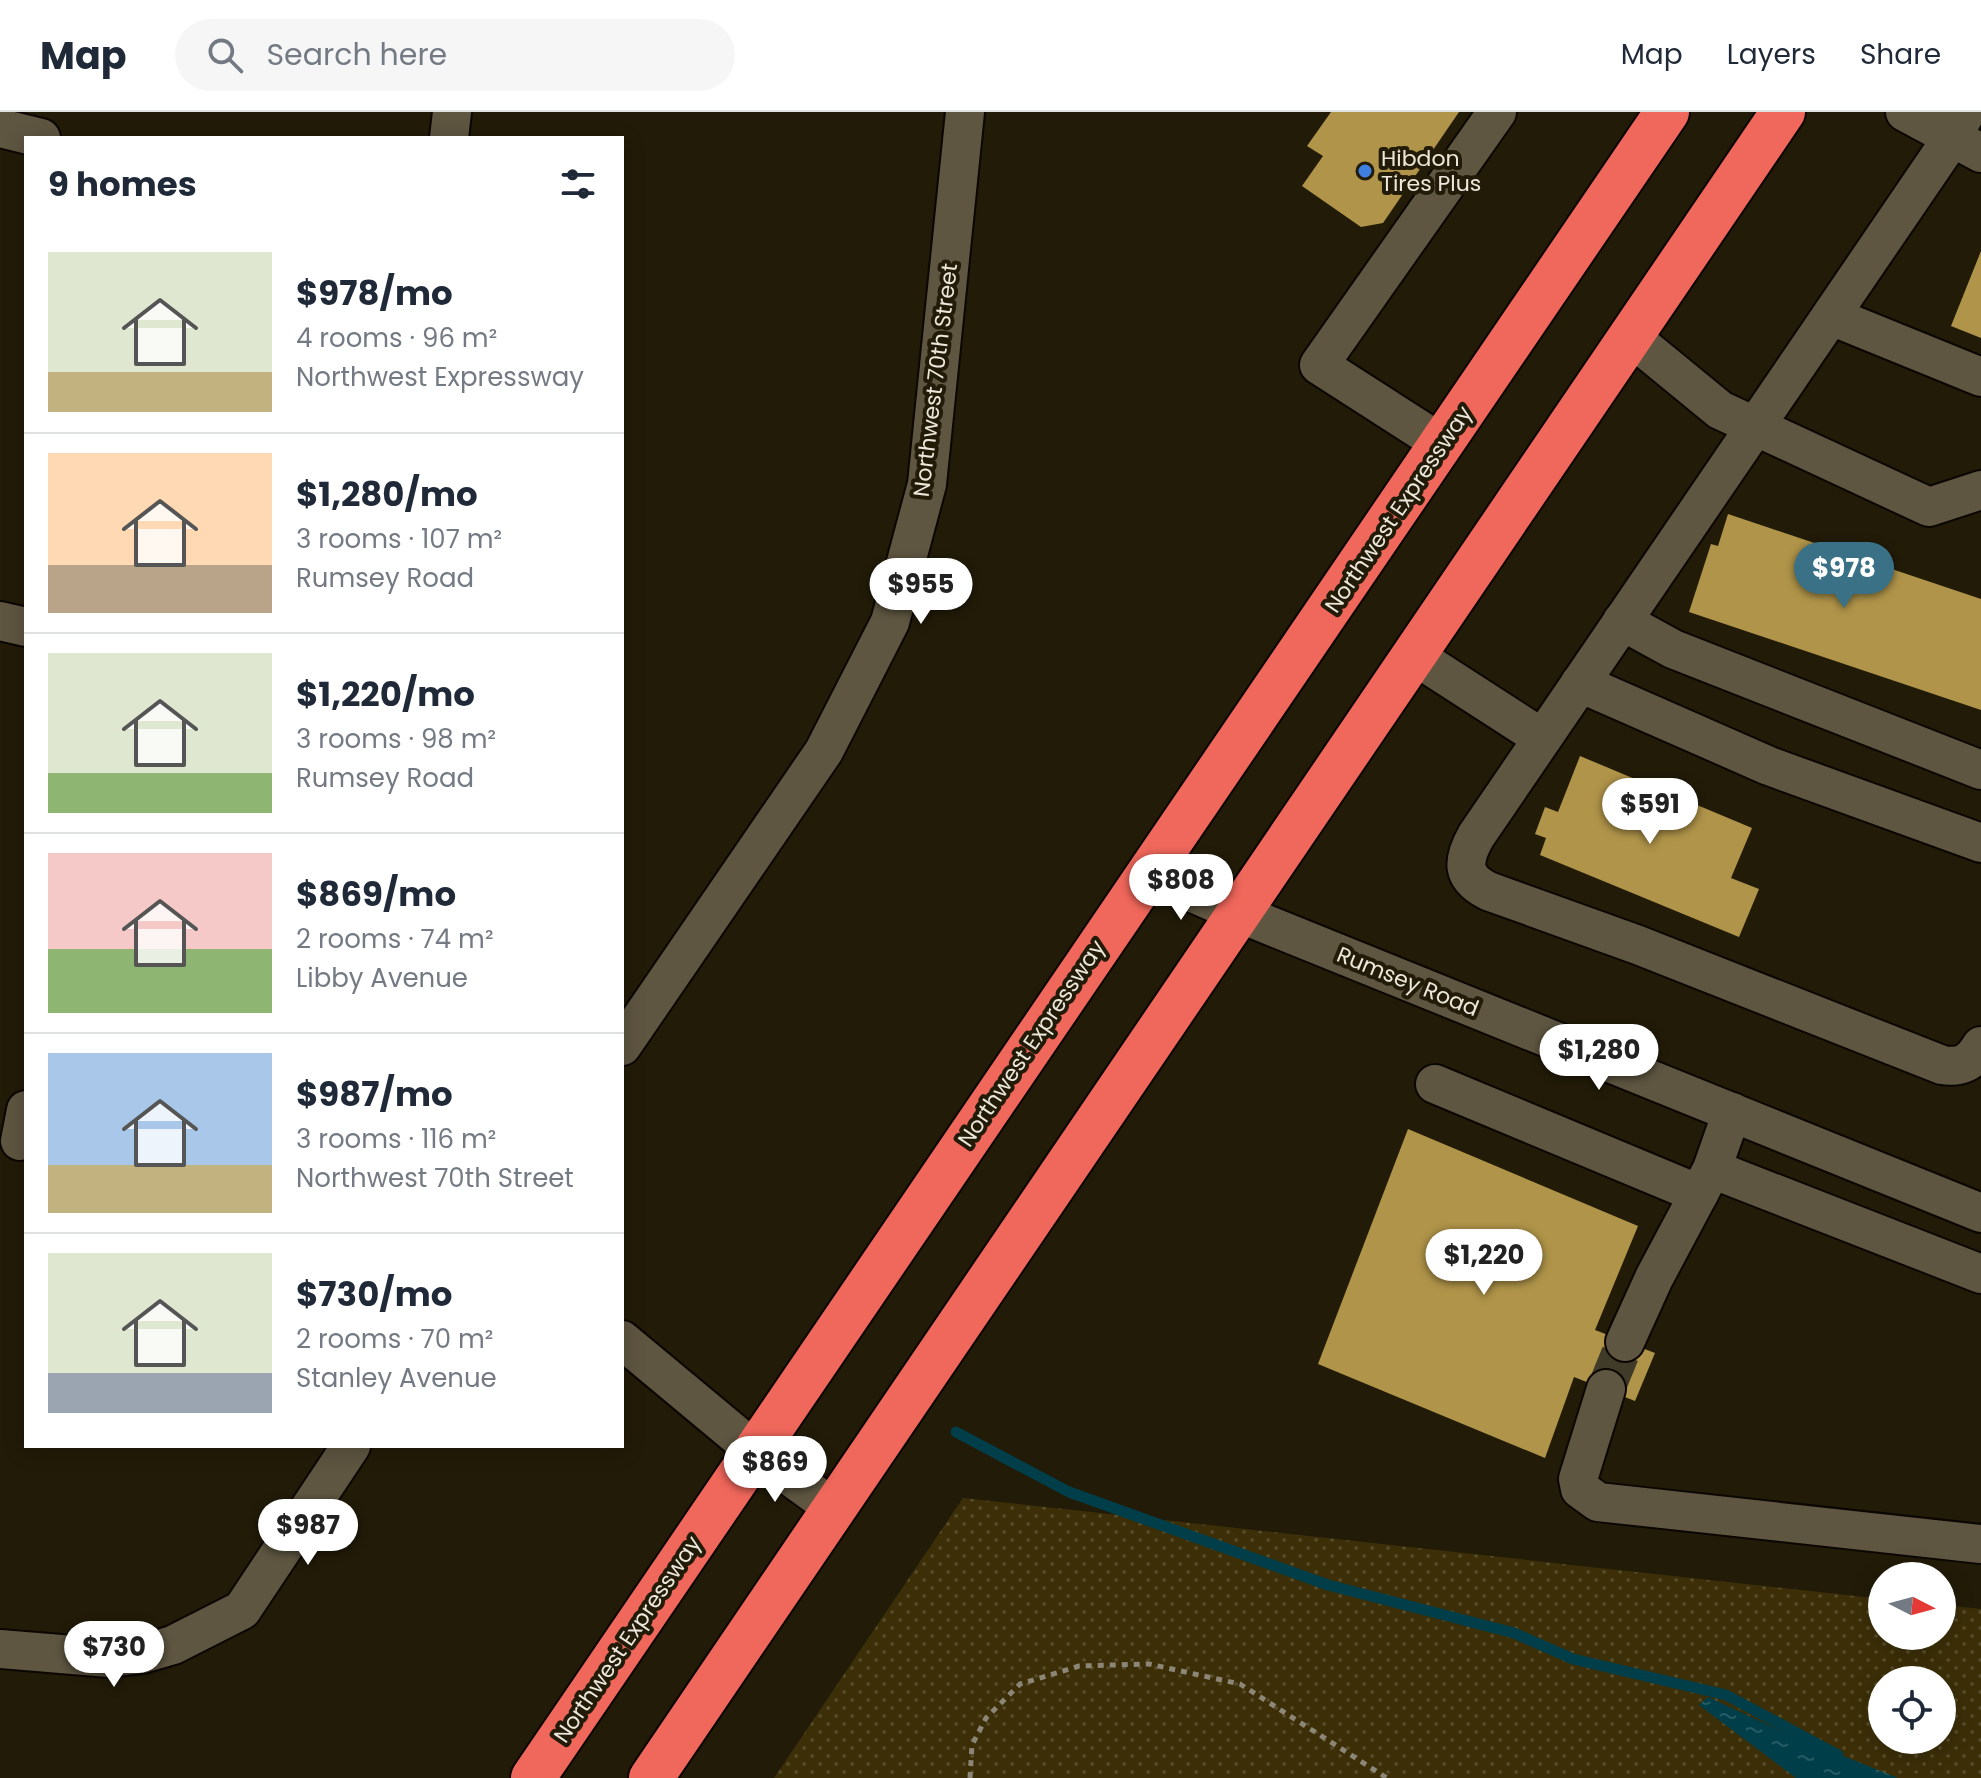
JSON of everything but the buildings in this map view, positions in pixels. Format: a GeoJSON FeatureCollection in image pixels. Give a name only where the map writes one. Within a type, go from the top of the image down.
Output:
{"type":"FeatureCollection","features":[{"type":"Feature","properties":{"kind":"highway","name":"Northwest Expressway"},"geometry":{"type":"LineString","coordinates":[[533,1778],[1667,112]]}},
{"type":"Feature","properties":{"kind":"highway"},"geometry":{"type":"LineString","coordinates":[[651,1778],[832,1507],[1241,914],[1783,112]]}},
{"type":"Feature","properties":{"kind":"street"},"geometry":{"type":"LineString","coordinates":[[449,136],[452,112]]}},
{"type":"Feature","properties":{"kind":"street","name":"Northwest 70th Street"},"geometry":{"type":"LineString","coordinates":[[624,1043],[824,751],[890,622],[927,484],[965,112]]}},
{"type":"Feature","properties":{"kind":"street"},"geometry":{"type":"LineString","coordinates":[[1442,444],[1319,365],[1497,112]]}},
{"type":"Feature","properties":{"kind":"street"},"geometry":{"type":"LineString","coordinates":[[1905,112],[1966,134],[1831,316],[1542,738],[1467,853],[1464,870],[1472,883],[1942,1065],[1956,1067],[1969,1062],[1981,1046]]}},
{"type":"Feature","properties":{"kind":"street"},"geometry":{"type":"LineString","coordinates":[[0,128],[33,136]]}},
{"type":"Feature","properties":{"kind":"street"},"geometry":{"type":"LineString","coordinates":[[1831,316],[1981,377]]}},
{"type":"Feature","properties":{"kind":"street"},"geometry":{"type":"LineString","coordinates":[[1631,337],[1720,410],[1758,424],[1929,507],[1981,490]]}},
{"type":"Feature","properties":{"kind":"street"},"geometry":{"type":"LineString","coordinates":[[0,621],[24,627]]}},
{"type":"Feature","properties":{"kind":"street"},"geometry":{"type":"LineString","coordinates":[[1622,621],[1673,649],[1981,770]]}},
{"type":"Feature","properties":{"kind":"street"},"geometry":{"type":"LineString","coordinates":[[1415,656],[1542,738]]}},
{"type":"Feature","properties":{"kind":"street"},"geometry":{"type":"LineString","coordinates":[[1580,683],[1769,766],[1981,843]]}},
{"type":"Feature","properties":{"kind":"street","name":"Rumsey Road"},"geometry":{"type":"LineString","coordinates":[[1147,873],[1241,914],[1981,1213]]}},
{"type":"Feature","properties":{"kind":"street"},"geometry":{"type":"LineString","coordinates":[[1435,1084],[1706,1182],[1879,1236],[1981,1274]]}},
{"type":"Feature","properties":{"kind":"street"},"geometry":{"type":"LineString","coordinates":[[1625,1342],[1706,1182],[1732,1112]]}},
{"type":"Feature","properties":{"kind":"street"},"geometry":{"type":"LineString","coordinates":[[1879,1236],[1904,1182]]}},
{"type":"Feature","properties":{"kind":"street"},"geometry":{"type":"LineString","coordinates":[[624,1342],[754,1450],[832,1507]]}},
{"type":"Feature","properties":{"kind":"street"},"geometry":{"type":"LineString","coordinates":[[1606,1389],[1578,1479],[1580,1489],[1598,1502],[1981,1544]]}},
{"type":"Feature","properties":{"kind":"street"},"geometry":{"type":"LineString","coordinates":[[0,1649],[109,1658],[173,1645],[242,1610],[350,1448]]}},
{"type":"Feature","properties":{"kind":"path"},"geometry":{"type":"LineString","coordinates":[[970,1778],[972,1745],[986,1718],[1020,1684],[1079,1666],[1149,1664],[1240,1684],[1387,1778]]}},
{"type":"Feature","properties":{"kind":"shaded area"},"geometry":{"type":"Polygon","coordinates":[[[963,1498],[1868,1597],[1868,1650],[1956,1650],[1956,1606],[1981,1609],[1981,1778],[774,1778],[963,1498]]]}},
{"type":"Feature","properties":{"kind":"water"},"geometry":{"type":"Polygon","coordinates":[[[1708,1697],[1786,1733],[1898,1778],[1796,1778],[1699,1705],[1708,1697]]]}},
{"type":"Feature","properties":{"kind":"waterway"},"geometry":{"type":"LineString","coordinates":[[956,1432],[1069,1492],[1328,1585],[1514,1633],[1573,1659],[1726,1695],[1838,1755]]}},
{"type":"Feature","properties":{"kind":"tunnel"},"geometry":{"type":"LineString","coordinates":[[1606,1389],[1625,1342]]}},
{"type":"Feature","properties":{"kind":"place","name":"Hibdon Tires Plus"},"geometry":{"type":"Point","coordinates":[1365,171]}}]}
